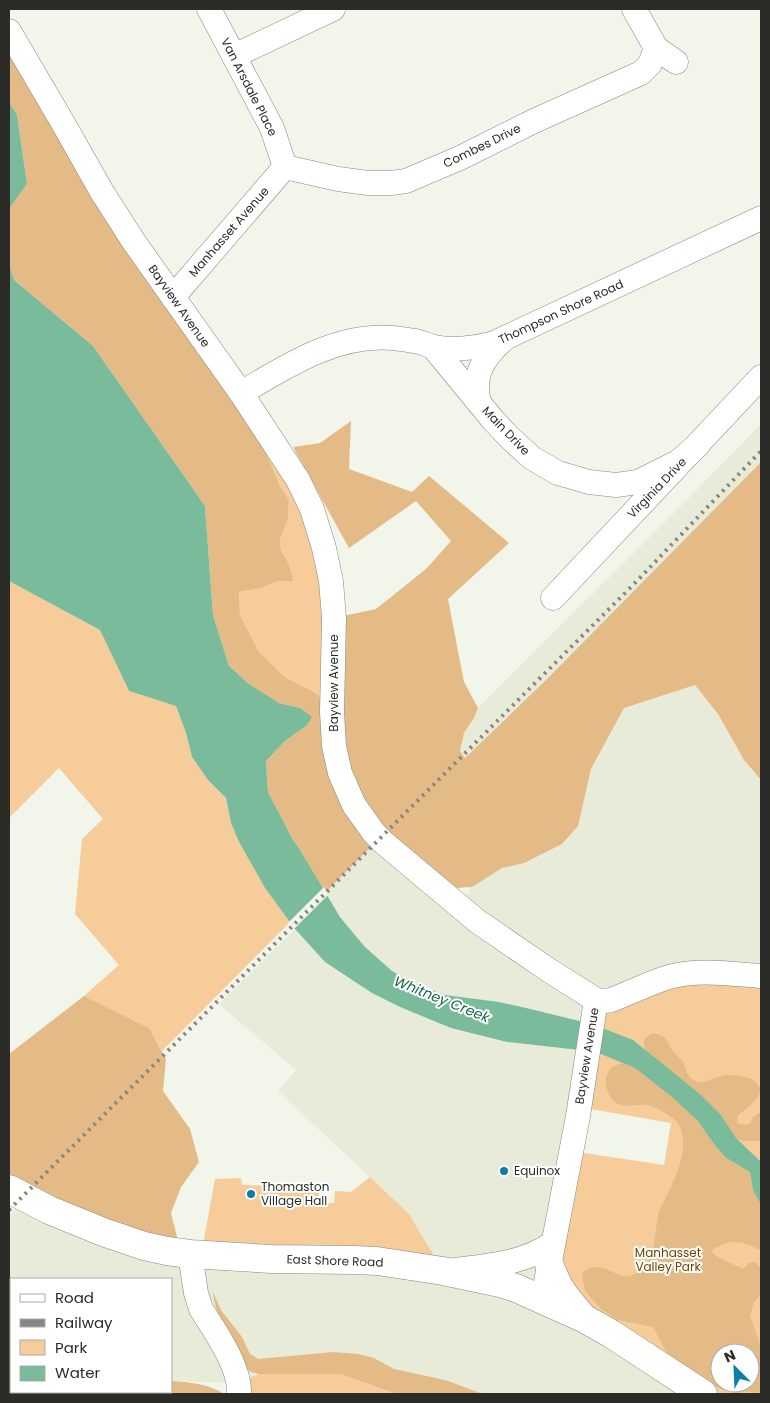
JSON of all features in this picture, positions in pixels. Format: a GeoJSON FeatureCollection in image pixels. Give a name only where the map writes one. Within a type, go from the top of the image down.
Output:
{"type":"FeatureCollection","features":[{"type":"Feature","properties":{"kind":"main road","name":"East Shore Road"},"geometry":{"type":"LineString","coordinates":[[9,1189],[49,1210],[144,1246],[190,1254],[271,1259],[366,1260],[443,1271],[500,1283],[516,1288],[584,1318],[702,1394]]}},
{"type":"Feature","properties":{"kind":"main road"},"geometry":{"type":"LineString","coordinates":[[551,1254],[556,1281],[564,1295],[584,1318]]}},
{"type":"Feature","properties":{"kind":"street","name":"Van Arsdale Place"},"geometry":{"type":"LineString","coordinates":[[209,9],[272,128],[285,167]]}},
{"type":"Feature","properties":{"kind":"street"},"geometry":{"type":"LineString","coordinates":[[234,56],[333,9]]}},
{"type":"Feature","properties":{"kind":"street"},"geometry":{"type":"LineString","coordinates":[[634,9],[656,48],[676,62]]}},
{"type":"Feature","properties":{"kind":"street","name":"Bayview Avenue"},"geometry":{"type":"LineString","coordinates":[[9,31],[102,192],[134,242],[241,393],[298,480],[312,509],[324,548],[331,580],[334,618],[332,712],[334,746],[340,773],[354,805],[374,833],[384,843],[476,921],[596,1000],[578,1116],[543,1300]]}},
{"type":"Feature","properties":{"kind":"street","name":"Combes Drive"},"geometry":{"type":"LineString","coordinates":[[285,167],[338,179],[368,183],[406,181],[460,158],[534,121],[641,73],[650,64],[656,48]]}},
{"type":"Feature","properties":{"kind":"street","name":"Manhasset Avenue"},"geometry":{"type":"LineString","coordinates":[[173,297],[285,167]]}},
{"type":"Feature","properties":{"kind":"street","name":"Thompson Shore Road"},"geometry":{"type":"LineString","coordinates":[[241,393],[303,358],[325,348],[348,341],[393,338],[419,342],[433,347],[458,349],[483,346],[505,339],[761,218]]}},
{"type":"Feature","properties":{"kind":"street","name":"Main Drive"},"geometry":{"type":"LineString","coordinates":[[479,402],[476,387],[480,369],[488,356],[505,339]]}},
{"type":"Feature","properties":{"kind":"street","name":"Main Drive"},"geometry":{"type":"LineString","coordinates":[[433,347],[511,439],[532,458],[558,472],[589,482],[616,485],[638,482],[678,462],[698,445]]}},
{"type":"Feature","properties":{"kind":"street","name":"Virginia Drive"},"geometry":{"type":"LineString","coordinates":[[553,598],[761,377]]}},
{"type":"Feature","properties":{"kind":"street"},"geometry":{"type":"LineString","coordinates":[[596,1000],[611,1000],[663,979],[692,973],[715,972],[761,976]]}},
{"type":"Feature","properties":{"kind":"street"},"geometry":{"type":"LineString","coordinates":[[443,1271],[481,1267],[538,1253],[551,1254]]}},
{"type":"Feature","properties":{"kind":"street"},"geometry":{"type":"LineString","coordinates":[[190,1254],[198,1301],[228,1353],[234,1367],[239,1394]]}},
{"type":"Feature","properties":{"kind":"shaded area"},"geometry":{"type":"Polygon","coordinates":[[[761,424],[761,462],[546,680],[466,758],[460,751],[464,733],[478,708],[761,424]]]}},
{"type":"Feature","properties":{"kind":"shaded area"},"geometry":{"type":"Polygon","coordinates":[[[695,685],[718,714],[744,760],[761,780],[761,976],[592,1024],[499,1002],[445,995],[419,986],[392,971],[364,946],[340,917],[325,893],[379,839],[460,907],[496,843],[562,844],[578,826],[591,769],[624,708],[695,685]]]}},
{"type":"Feature","properties":{"kind":"shaded area"},"geometry":{"type":"Polygon","coordinates":[[[295,929],[325,962],[372,993],[400,1007],[451,1028],[507,1042],[588,1051],[543,1300],[701,1394],[397,1394],[340,1374],[238,1383],[172,1381],[172,1278],[10,1278],[10,1393],[41,1393],[9,1394],[9,1216],[26,1198],[181,1253],[409,1214],[278,1091],[296,1070],[219,1004],[295,929]]]}},
{"type":"Feature","properties":{"kind":"green space"},"geometry":{"type":"Polygon","coordinates":[[[9,31],[241,393],[280,486],[289,500],[288,519],[280,539],[281,551],[289,564],[293,581],[277,581],[262,588],[239,592],[240,615],[259,652],[286,678],[316,693],[331,711],[334,618],[376,609],[426,569],[451,541],[416,501],[349,548],[293,447],[320,443],[351,421],[349,469],[412,492],[429,476],[509,543],[448,599],[464,682],[478,708],[464,733],[460,751],[465,758],[546,680],[761,462],[761,780],[744,760],[718,714],[695,685],[624,708],[591,769],[578,826],[562,844],[524,863],[502,868],[472,887],[455,888],[379,839],[325,893],[292,838],[268,792],[266,761],[285,741],[306,726],[300,708],[279,703],[249,684],[229,666],[213,615],[205,506],[93,346],[14,280],[9,264],[9,209],[27,184],[17,115],[9,102],[9,31]]]}},
{"type":"Feature","properties":{"kind":"green space"},"geometry":{"type":"Polygon","coordinates":[[[241,393],[324,548],[332,712],[316,693],[286,678],[259,652],[240,615],[239,592],[262,588],[277,581],[292,581],[289,564],[281,551],[280,539],[288,519],[289,500],[280,486],[241,393]]]}},
{"type":"Feature","properties":{"kind":"green space"},"geometry":{"type":"Polygon","coordinates":[[[9,581],[100,630],[129,691],[176,706],[192,757],[208,780],[226,798],[231,823],[239,842],[265,888],[290,922],[162,1051],[149,1028],[84,996],[119,965],[75,914],[82,839],[103,819],[59,768],[9,818],[9,581]]]}},
{"type":"Feature","properties":{"kind":"green space","name":"Manhasset Valley Park"},"geometry":{"type":"Polygon","coordinates":[[[761,976],[761,1394],[702,1394],[543,1300],[571,1151],[664,1165],[671,1123],[579,1107],[596,1000],[644,987],[761,976]]]}},
{"type":"Feature","properties":{"kind":"green space"},"geometry":{"type":"Polygon","coordinates":[[[84,996],[149,1028],[166,1059],[163,1091],[190,1129],[199,1162],[181,1187],[171,1213],[181,1253],[9,1189],[9,1054],[84,996]]]}},
{"type":"Feature","properties":{"kind":"green space"},"geometry":{"type":"Polygon","coordinates":[[[653,1033],[666,1039],[673,1052],[683,1062],[688,1075],[696,1081],[703,1082],[731,1075],[750,1079],[759,1085],[758,1097],[738,1115],[737,1123],[750,1124],[753,1117],[761,1112],[761,1141],[742,1141],[736,1138],[721,1115],[700,1094],[646,1051],[645,1040],[653,1033]]]}},
{"type":"Feature","properties":{"kind":"green space"},"geometry":{"type":"Polygon","coordinates":[[[622,1063],[635,1068],[672,1097],[698,1121],[725,1157],[750,1172],[753,1190],[761,1205],[761,1251],[742,1243],[730,1242],[711,1251],[722,1259],[743,1269],[749,1263],[755,1262],[761,1269],[761,1294],[754,1302],[750,1316],[760,1343],[710,1343],[710,1384],[694,1376],[667,1353],[653,1327],[618,1320],[601,1309],[585,1291],[582,1273],[590,1268],[604,1268],[617,1274],[631,1276],[645,1267],[652,1253],[659,1212],[676,1175],[683,1148],[681,1130],[672,1117],[651,1106],[627,1106],[617,1103],[611,1098],[607,1090],[606,1076],[612,1067],[622,1063]]]}},
{"type":"Feature","properties":{"kind":"green space"},"geometry":{"type":"Polygon","coordinates":[[[370,1177],[409,1214],[443,1271],[201,1255],[215,1179],[241,1178],[242,1185],[319,1186],[319,1203],[334,1203],[335,1191],[351,1192],[370,1177]]]}},
{"type":"Feature","properties":{"kind":"green space"},"geometry":{"type":"Polygon","coordinates":[[[213,1292],[221,1310],[242,1337],[250,1354],[258,1359],[333,1352],[358,1354],[374,1358],[394,1369],[445,1380],[483,1394],[397,1394],[340,1374],[259,1374],[251,1372],[245,1368],[226,1331],[214,1302],[213,1292]]]}},
{"type":"Feature","properties":{"kind":"green space"},"geometry":{"type":"Polygon","coordinates":[[[760,1344],[761,1347],[760,1393],[760,1344]]]}},
{"type":"Feature","properties":{"kind":"green space"},"geometry":{"type":"Polygon","coordinates":[[[259,1374],[340,1374],[397,1394],[239,1394],[238,1383],[259,1374]]]}},
{"type":"Feature","properties":{"kind":"green space"},"geometry":{"type":"Polygon","coordinates":[[[172,1381],[199,1384],[224,1394],[37,1394],[172,1393],[172,1381]]]}},
{"type":"Feature","properties":{"kind":"water"},"geometry":{"type":"Polygon","coordinates":[[[9,102],[17,115],[27,184],[9,209],[9,102]]]}},
{"type":"Feature","properties":{"kind":"water","name":"Whitney Creek"},"geometry":{"type":"Polygon","coordinates":[[[9,264],[14,280],[93,346],[205,506],[213,615],[229,666],[249,684],[279,703],[300,708],[312,717],[306,726],[285,741],[266,761],[268,792],[292,838],[340,917],[364,946],[392,971],[419,986],[445,995],[499,1002],[592,1024],[633,1040],[700,1094],[721,1115],[736,1138],[761,1160],[761,1205],[753,1190],[750,1172],[725,1157],[698,1121],[672,1097],[635,1068],[601,1054],[588,1051],[507,1042],[451,1028],[372,993],[325,962],[295,929],[265,888],[239,842],[231,823],[226,798],[208,780],[192,757],[176,706],[129,691],[100,630],[9,581],[9,264]]]}},
{"type":"Feature","properties":{"kind":"pier"},"geometry":{"type":"Polygon","coordinates":[[[324,887],[329,894],[293,930],[288,923],[324,887]]]}},
{"type":"Feature","properties":{"kind":"railway"},"geometry":{"type":"LineString","coordinates":[[9,1210],[634,584],[761,451]]}},
{"type":"Feature","properties":{"kind":"place","name":"Equinox"},"geometry":{"type":"Point","coordinates":[504,1171]}},
{"type":"Feature","properties":{"kind":"place","name":"Thomaston Village Hall"},"geometry":{"type":"Point","coordinates":[251,1194]}}]}
